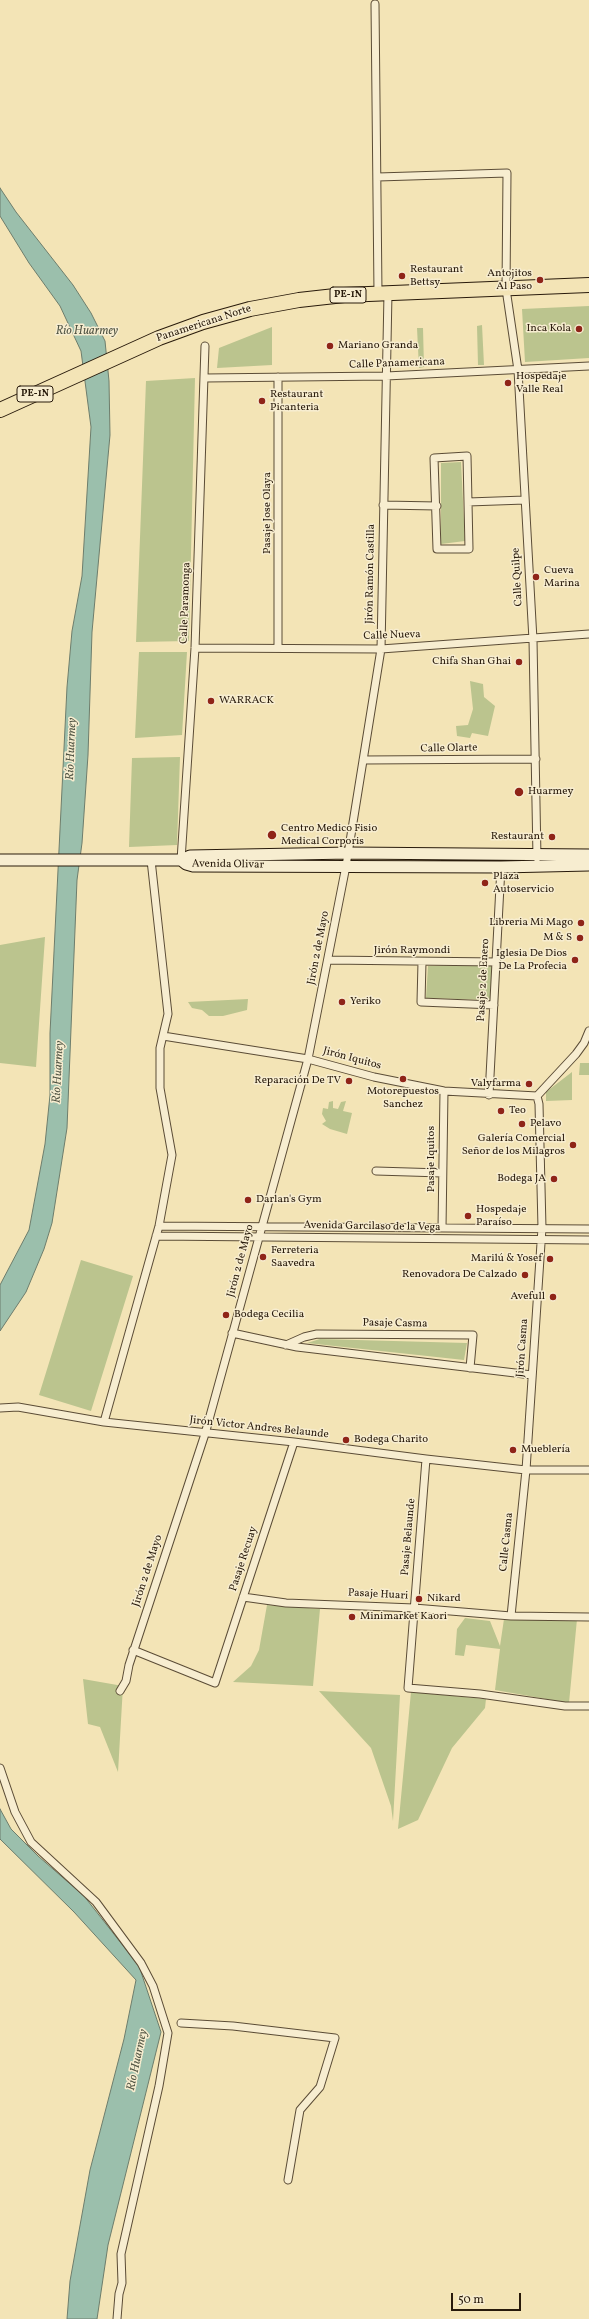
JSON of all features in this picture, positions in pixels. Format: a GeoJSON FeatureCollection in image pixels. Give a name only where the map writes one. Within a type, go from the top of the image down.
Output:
{"type":"FeatureCollection","features":[{"type":"Feature","properties":{"kind":"highway","name":"Panamericana Norte"},"geometry":{"type":"LineString","coordinates":[[0,410],[116,356],[180,330],[250,309],[324,297],[383,293],[589,285]]}},
{"type":"Feature","properties":{"kind":"street","name":"Jirón Ramón Castilla"},"geometry":{"type":"LineString","coordinates":[[349,853],[380,649],[386,376],[378,177],[375,4]]}},
{"type":"Feature","properties":{"kind":"street","name":"Calle Quilpe"},"geometry":{"type":"LineString","coordinates":[[378,177],[507,173],[506,289],[518,370],[533,640],[537,860]]}},
{"type":"Feature","properties":{"kind":"street","name":"Calle Paramonga"},"geometry":{"type":"LineString","coordinates":[[181,860],[196,648],[205,346]]}},
{"type":"Feature","properties":{"kind":"street","name":"Calle Panamericana"},"geometry":{"type":"LineString","coordinates":[[205,378],[386,376],[589,366]]}},
{"type":"Feature","properties":{"kind":"street","name":"Pasaje Jose Olaya"},"geometry":{"type":"LineString","coordinates":[[278,377],[278,648]]}},
{"type":"Feature","properties":{"kind":"street"},"geometry":{"type":"LineString","coordinates":[[467,456],[468,502],[469,549],[437,549],[437,506],[434,458],[467,456]]}},
{"type":"Feature","properties":{"kind":"street"},"geometry":{"type":"LineString","coordinates":[[468,502],[525,500]]}},
{"type":"Feature","properties":{"kind":"street"},"geometry":{"type":"LineString","coordinates":[[383,505],[437,506]]}},
{"type":"Feature","properties":{"kind":"street","name":"Calle Nueva"},"geometry":{"type":"LineString","coordinates":[[196,648],[380,649],[533,640],[589,634]]}},
{"type":"Feature","properties":{"kind":"street","name":"Calle Olarte"},"geometry":{"type":"LineString","coordinates":[[363,760],[536,759]]}},
{"type":"Feature","properties":{"kind":"street","name":"Avenida Olivar"},"geometry":{"type":"LineString","coordinates":[[589,855],[537,860],[501,867],[193,866],[186,864],[181,860],[190,856],[349,853],[537,860],[589,865]]}},
{"type":"Feature","properties":{"kind":"street","name":"Jirón 2 de Mayo"},"geometry":{"type":"LineString","coordinates":[[120,1690],[126,1681],[134,1650],[205,1434],[308,1059],[349,853]]}},
{"type":"Feature","properties":{"kind":"street"},"geometry":{"type":"LineString","coordinates":[[0,860],[181,860]]}},
{"type":"Feature","properties":{"kind":"street"},"geometry":{"type":"LineString","coordinates":[[104,1422],[159,1226],[172,1156],[160,1088],[160,1048],[168,1014],[151,860]]}},
{"type":"Feature","properties":{"kind":"street","name":"Pasaje 2 de Enero"},"geometry":{"type":"LineString","coordinates":[[489,1095],[501,867]]}},
{"type":"Feature","properties":{"kind":"street","name":"Jirón Raymondi"},"geometry":{"type":"LineString","coordinates":[[328,960],[497,962]]}},
{"type":"Feature","properties":{"kind":"street"},"geometry":{"type":"LineString","coordinates":[[422,962],[421,1002],[494,1005]]}},
{"type":"Feature","properties":{"kind":"street"},"geometry":{"type":"LineString","coordinates":[[537,1096],[576,1054],[584,1042],[589,1030]]}},
{"type":"Feature","properties":{"kind":"street","name":"Jirón Iquitos"},"geometry":{"type":"LineString","coordinates":[[163,1036],[308,1059],[374,1077],[444,1091],[489,1095],[537,1096]]}},
{"type":"Feature","properties":{"kind":"street","name":"Pasaje Iquitos"},"geometry":{"type":"LineString","coordinates":[[442,1228],[444,1091]]}},
{"type":"Feature","properties":{"kind":"street","name":"Jirón Casma"},"geometry":{"type":"LineString","coordinates":[[526,1470],[542,1228],[539,1104],[537,1096]]}},
{"type":"Feature","properties":{"kind":"street"},"geometry":{"type":"LineString","coordinates":[[376,1171],[442,1173]]}},
{"type":"Feature","properties":{"kind":"street","name":"Avenida Garcilaso de la Vega"},"geometry":{"type":"LineString","coordinates":[[159,1226],[589,1229]]}},
{"type":"Feature","properties":{"kind":"street","name":"Avenida Garcilaso de la Vega"},"geometry":{"type":"LineString","coordinates":[[156,1236],[589,1240]]}},
{"type":"Feature","properties":{"kind":"street"},"geometry":{"type":"LineString","coordinates":[[232,1333],[286,1345],[532,1375]]}},
{"type":"Feature","properties":{"kind":"street","name":"Pasaje Casma"},"geometry":{"type":"LineString","coordinates":[[286,1345],[304,1336],[317,1334],[473,1335],[470,1368]]}},
{"type":"Feature","properties":{"kind":"street","name":"Jirón Victor Andres Belaunde"},"geometry":{"type":"LineString","coordinates":[[0,1408],[18,1407],[104,1422],[205,1434],[294,1442],[526,1470],[589,1470]]}},
{"type":"Feature","properties":{"kind":"street","name":"Pasaje Recuay"},"geometry":{"type":"LineString","coordinates":[[134,1650],[215,1683],[294,1442]]}},
{"type":"Feature","properties":{"kind":"street","name":"Pasaje Belaunde"},"geometry":{"type":"LineString","coordinates":[[426,1459],[408,1688],[480,1694],[565,1706],[589,1706]]}},
{"type":"Feature","properties":{"kind":"street","name":"Calle Casma"},"geometry":{"type":"LineString","coordinates":[[511,1616],[526,1470]]}},
{"type":"Feature","properties":{"kind":"street","name":"Pasaje Huari"},"geometry":{"type":"LineString","coordinates":[[243,1597],[286,1603],[414,1608],[511,1616],[589,1617]]}},
{"type":"Feature","properties":{"kind":"street"},"geometry":{"type":"LineString","coordinates":[[0,1768],[15,1812],[31,1842],[96,1902],[141,1963],[153,1986],[168,2033],[159,2086],[121,2254],[122,2283],[119,2294],[117,2319]]}},
{"type":"Feature","properties":{"kind":"street"},"geometry":{"type":"LineString","coordinates":[[181,2023],[233,2026],[335,2038],[320,2087],[300,2110],[288,2180]]}},
{"type":"Feature","properties":{"kind":"green space"},"geometry":{"type":"Polygon","coordinates":[[[589,306],[589,358],[525,362],[522,309],[589,306]]]}},
{"type":"Feature","properties":{"kind":"green space"},"geometry":{"type":"Polygon","coordinates":[[[482,325],[484,365],[478,365],[477,326],[482,325]]]}},
{"type":"Feature","properties":{"kind":"green space"},"geometry":{"type":"Polygon","coordinates":[[[272,327],[272,365],[217,368],[219,348],[272,327]]]}},
{"type":"Feature","properties":{"kind":"green space"},"geometry":{"type":"Polygon","coordinates":[[[417,328],[423,328],[424,367],[419,368],[417,328]]]}},
{"type":"Feature","properties":{"kind":"green space"},"geometry":{"type":"Polygon","coordinates":[[[195,378],[189,641],[136,642],[146,381],[195,378]]]}},
{"type":"Feature","properties":{"kind":"green space"},"geometry":{"type":"Polygon","coordinates":[[[461,462],[465,541],[441,544],[441,463],[461,462]]]}},
{"type":"Feature","properties":{"kind":"green space"},"geometry":{"type":"Polygon","coordinates":[[[139,652],[187,652],[182,735],[135,738],[139,652]]]}},
{"type":"Feature","properties":{"kind":"green space"},"geometry":{"type":"Polygon","coordinates":[[[470,681],[483,684],[484,697],[495,706],[488,736],[472,733],[470,738],[457,736],[456,726],[468,725],[473,709],[470,681]]]}},
{"type":"Feature","properties":{"kind":"green space"},"geometry":{"type":"Polygon","coordinates":[[[180,757],[177,845],[129,847],[132,758],[180,757]]]}},
{"type":"Feature","properties":{"kind":"green space"},"geometry":{"type":"Polygon","coordinates":[[[45,937],[36,1067],[0,1063],[0,945],[45,937]]]}},
{"type":"Feature","properties":{"kind":"green space"},"geometry":{"type":"Polygon","coordinates":[[[492,965],[490,1000],[426,998],[428,966],[492,965]]]}},
{"type":"Feature","properties":{"kind":"green space"},"geometry":{"type":"Polygon","coordinates":[[[248,999],[247,1010],[223,1016],[209,1016],[202,1010],[192,1008],[188,1002],[248,999]]]}},
{"type":"Feature","properties":{"kind":"green space"},"geometry":{"type":"Polygon","coordinates":[[[580,1063],[589,1063],[589,1075],[579,1075],[580,1063]]]}},
{"type":"Feature","properties":{"kind":"green space"},"geometry":{"type":"Polygon","coordinates":[[[572,1072],[572,1100],[546,1101],[546,1092],[572,1072]]]}},
{"type":"Feature","properties":{"kind":"green space"},"geometry":{"type":"Polygon","coordinates":[[[333,1101],[333,1108],[338,1109],[341,1102],[346,1101],[343,1111],[352,1113],[347,1134],[330,1129],[322,1124],[326,1121],[322,1114],[323,1108],[328,1109],[329,1102],[333,1101]]]}},
{"type":"Feature","properties":{"kind":"green space"},"geometry":{"type":"Polygon","coordinates":[[[81,1260],[133,1276],[91,1411],[39,1395],[81,1260]]]}},
{"type":"Feature","properties":{"kind":"green space"},"geometry":{"type":"Polygon","coordinates":[[[320,1339],[467,1343],[464,1360],[307,1343],[320,1339]]]}},
{"type":"Feature","properties":{"kind":"green space"},"geometry":{"type":"Polygon","coordinates":[[[267,1605],[320,1609],[313,1686],[233,1682],[251,1666],[259,1650],[267,1605]]]}},
{"type":"Feature","properties":{"kind":"green space"},"geometry":{"type":"Polygon","coordinates":[[[465,1618],[490,1621],[500,1646],[504,1619],[577,1619],[569,1703],[495,1690],[500,1649],[466,1645],[464,1656],[455,1655],[457,1629],[465,1618]]]}},
{"type":"Feature","properties":{"kind":"green space"},"geometry":{"type":"Polygon","coordinates":[[[83,1679],[123,1686],[118,1772],[100,1727],[88,1724],[83,1679]]]}},
{"type":"Feature","properties":{"kind":"green space"},"geometry":{"type":"Polygon","coordinates":[[[319,1691],[400,1695],[393,1821],[391,1806],[371,1748],[319,1691]]]}},
{"type":"Feature","properties":{"kind":"green space"},"geometry":{"type":"Polygon","coordinates":[[[411,1692],[486,1699],[485,1708],[452,1748],[418,1820],[398,1829],[411,1692]]]}},
{"type":"Feature","properties":{"kind":"water","name":"Río Huarmey"},"geometry":{"type":"Polygon","coordinates":[[[0,188],[16,212],[73,285],[91,313],[105,341],[109,381],[110,435],[92,632],[88,755],[82,843],[77,880],[67,1128],[52,1223],[44,1249],[26,1292],[0,1331],[0,1285],[29,1230],[45,1144],[50,1095],[50,1033],[67,687],[72,631],[82,576],[91,427],[81,351],[60,306],[29,263],[0,216],[0,188]]]}},
{"type":"Feature","properties":{"kind":"water","name":"Río Huarmey"},"geometry":{"type":"Polygon","coordinates":[[[0,1809],[11,1829],[38,1856],[84,1896],[139,1966],[161,2032],[108,2245],[97,2319],[67,2319],[70,2281],[90,2170],[124,2039],[136,1980],[74,1912],[0,1839],[0,1809]]]}},
{"type":"Feature","properties":{"kind":"place","name":"Restaurant Bettsy"},"geometry":{"type":"Point","coordinates":[402,276]}},
{"type":"Feature","properties":{"kind":"place","name":"Antojitos Al Paso"},"geometry":{"type":"Point","coordinates":[540,280]}},
{"type":"Feature","properties":{"kind":"place","name":"Inca Kola"},"geometry":{"type":"Point","coordinates":[579,329]}},
{"type":"Feature","properties":{"kind":"place","name":"Mariano Granda"},"geometry":{"type":"Point","coordinates":[330,346]}},
{"type":"Feature","properties":{"kind":"place","name":"Hospedaje Valle Real"},"geometry":{"type":"Point","coordinates":[508,383]}},
{"type":"Feature","properties":{"kind":"place","name":"Restaurant Picanteria"},"geometry":{"type":"Point","coordinates":[262,401]}},
{"type":"Feature","properties":{"kind":"place","name":"Cueva Marina"},"geometry":{"type":"Point","coordinates":[536,577]}},
{"type":"Feature","properties":{"kind":"place","name":"Chifa Shan Ghai"},"geometry":{"type":"Point","coordinates":[519,662]}},
{"type":"Feature","properties":{"kind":"place","name":"WARRACK"},"geometry":{"type":"Point","coordinates":[211,701]}},
{"type":"Feature","properties":{"kind":"place","name":"Huarmey"},"geometry":{"type":"Point","coordinates":[519,792]}},
{"type":"Feature","properties":{"kind":"place","name":"Centro Medico Fisio Medical Corporis"},"geometry":{"type":"Point","coordinates":[272,835]}},
{"type":"Feature","properties":{"kind":"place","name":"Restaurant"},"geometry":{"type":"Point","coordinates":[552,837]}},
{"type":"Feature","properties":{"kind":"place","name":"Plaza Autoservicio"},"geometry":{"type":"Point","coordinates":[485,883]}},
{"type":"Feature","properties":{"kind":"place","name":"Libreria Mi Mago"},"geometry":{"type":"Point","coordinates":[581,923]}},
{"type":"Feature","properties":{"kind":"place","name":"M & S"},"geometry":{"type":"Point","coordinates":[580,938]}},
{"type":"Feature","properties":{"kind":"place","name":"Iglesia De Dios De La Profecia"},"geometry":{"type":"Point","coordinates":[575,960]}},
{"type":"Feature","properties":{"kind":"place","name":"Yeriko"},"geometry":{"type":"Point","coordinates":[342,1002]}},
{"type":"Feature","properties":{"kind":"place","name":"Motorepuestos Sanchez"},"geometry":{"type":"Point","coordinates":[403,1079]}},
{"type":"Feature","properties":{"kind":"place","name":"Reparación De TV"},"geometry":{"type":"Point","coordinates":[349,1081]}},
{"type":"Feature","properties":{"kind":"place","name":"Valyfarma"},"geometry":{"type":"Point","coordinates":[529,1084]}},
{"type":"Feature","properties":{"kind":"place","name":"Teo"},"geometry":{"type":"Point","coordinates":[501,1111]}},
{"type":"Feature","properties":{"kind":"place","name":"Pelavo"},"geometry":{"type":"Point","coordinates":[522,1124]}},
{"type":"Feature","properties":{"kind":"place","name":"Galería Comercial Señor de los Milagros"},"geometry":{"type":"Point","coordinates":[573,1145]}},
{"type":"Feature","properties":{"kind":"place","name":"Bodega JA"},"geometry":{"type":"Point","coordinates":[554,1179]}},
{"type":"Feature","properties":{"kind":"place","name":"Darlan's Gym"},"geometry":{"type":"Point","coordinates":[248,1200]}},
{"type":"Feature","properties":{"kind":"place","name":"Hospedaje Paraíso"},"geometry":{"type":"Point","coordinates":[468,1216]}},
{"type":"Feature","properties":{"kind":"place","name":"Ferreteria Saavedra"},"geometry":{"type":"Point","coordinates":[263,1257]}},
{"type":"Feature","properties":{"kind":"place","name":"Marilú & Yosef"},"geometry":{"type":"Point","coordinates":[550,1259]}},
{"type":"Feature","properties":{"kind":"place","name":"Renovadora De Calzado"},"geometry":{"type":"Point","coordinates":[525,1275]}},
{"type":"Feature","properties":{"kind":"place","name":"Avefull"},"geometry":{"type":"Point","coordinates":[553,1297]}},
{"type":"Feature","properties":{"kind":"place","name":"Bodega Cecilia"},"geometry":{"type":"Point","coordinates":[226,1315]}},
{"type":"Feature","properties":{"kind":"place","name":"Bodega Charito"},"geometry":{"type":"Point","coordinates":[346,1440]}},
{"type":"Feature","properties":{"kind":"place","name":"Mueblería"},"geometry":{"type":"Point","coordinates":[513,1450]}},
{"type":"Feature","properties":{"kind":"place","name":"Nikard"},"geometry":{"type":"Point","coordinates":[419,1599]}},
{"type":"Feature","properties":{"kind":"place","name":"Minimarket Kaori"},"geometry":{"type":"Point","coordinates":[352,1617]}}]}
